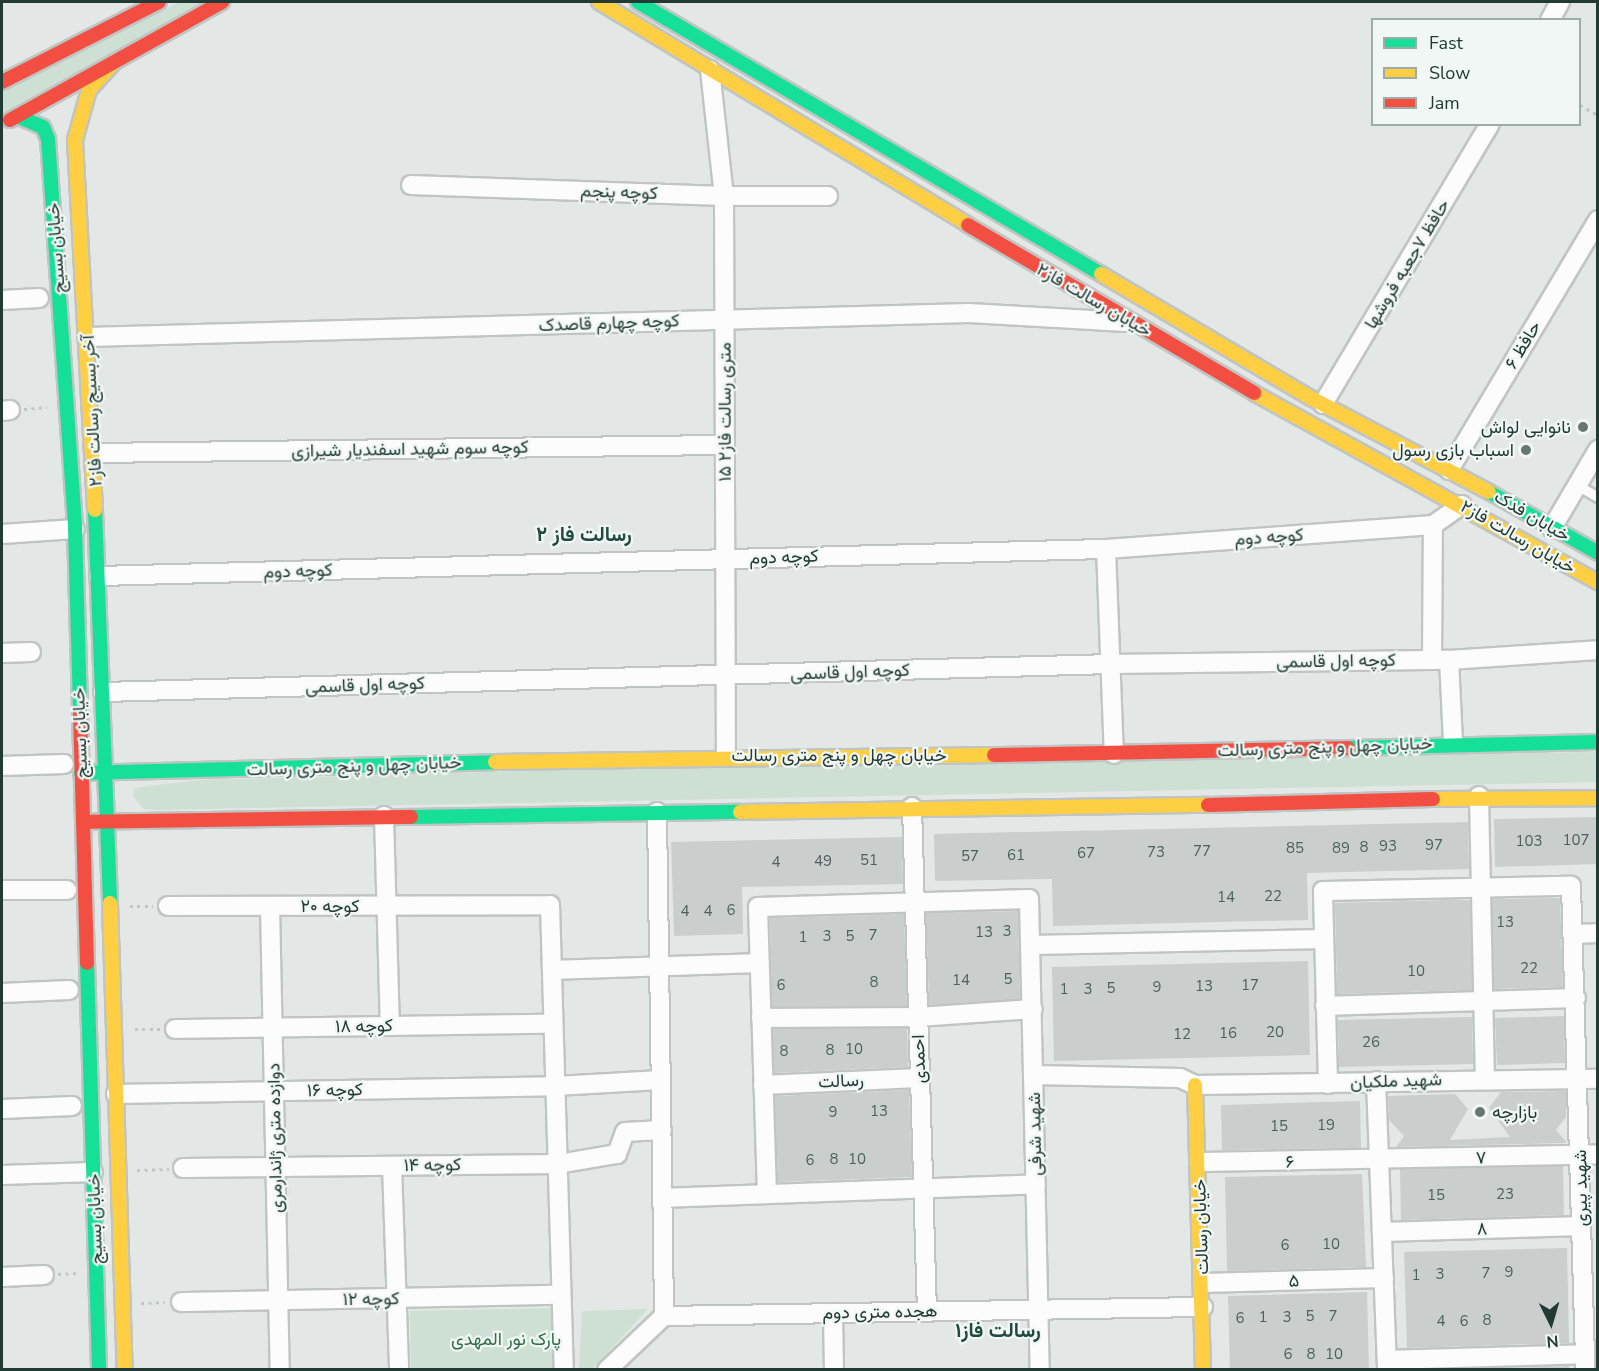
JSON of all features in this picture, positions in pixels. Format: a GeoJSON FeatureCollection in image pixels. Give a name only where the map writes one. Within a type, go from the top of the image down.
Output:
{"type":"FeatureCollection","features":[{"type":"Feature","properties":{"kind":"main road"},"geometry":{"type":"LineString","coordinates":[[2,82],[159,2]]}},
{"type":"Feature","properties":{"kind":"main road"},"geometry":{"type":"LineString","coordinates":[[2,124],[222,2]]}},
{"type":"Feature","properties":{"kind":"main road","name":"خیابان رسالت فاز۲"},"geometry":{"type":"LineString","coordinates":[[599,2],[1130,322],[1311,426],[1462,505],[1598,582]]}},
{"type":"Feature","properties":{"kind":"main road","name":"خیابان رسالت فاز۲"},"geometry":{"type":"LineString","coordinates":[[638,2],[1323,404],[1449,470]]}},
{"type":"Feature","properties":{"kind":"main road","name":"آخر بسیج رسالت فاز۲"},"geometry":{"type":"LineString","coordinates":[[106,773],[94,453],[76,128],[89,90],[114,62]]}},
{"type":"Feature","properties":{"kind":"main road","name":"خیابان بسیج"},"geometry":{"type":"LineString","coordinates":[[76,128],[72,111],[57,104],[46,115],[75,529],[99,1370]]}},
{"type":"Feature","properties":{"kind":"main road"},"geometry":{"type":"LineString","coordinates":[[16,116],[43,127],[48,140]]}},
{"type":"Feature","properties":{"kind":"main road"},"geometry":{"type":"LineString","coordinates":[[1020,257],[1035,234]]}},
{"type":"Feature","properties":{"kind":"main road"},"geometry":{"type":"LineString","coordinates":[[1311,426],[1323,404]]}},
{"type":"Feature","properties":{"kind":"main road","name":"خیابان فدک"},"geometry":{"type":"LineString","coordinates":[[1449,470],[1598,553]]}},
{"type":"Feature","properties":{"kind":"main road","name":"خیابان چهل و پنج متری رسالت"},"geometry":{"type":"LineString","coordinates":[[81,773],[726,755],[1114,754],[1453,743],[1598,742]]}},
{"type":"Feature","properties":{"kind":"main road","name":"خیابان بسیج"},"geometry":{"type":"LineString","coordinates":[[106,773],[125,1370]]}},
{"type":"Feature","properties":{"kind":"main road"},"geometry":{"type":"LineString","coordinates":[[83,822],[912,807],[1369,802],[1479,796],[1598,798]]}},
{"type":"Feature","properties":{"kind":"main road","name":"خیابان رسالت"},"geometry":{"type":"LineString","coordinates":[[1196,1085],[1203,1283],[1203,1370]]}},
{"type":"Feature","properties":{"kind":"main road"},"geometry":{"type":"LineString","coordinates":[[93,1172],[118,1171]]}},
{"type":"Feature","properties":{"kind":"street"},"geometry":{"type":"LineString","coordinates":[[1551,18],[1560,2]]}},
{"type":"Feature","properties":{"kind":"street","name":"۱۵ متری رسالت فاز۲"},"geometry":{"type":"LineString","coordinates":[[710,70],[724,196],[726,755]]}},
{"type":"Feature","properties":{"kind":"street","name":"حافظ ۷جعبه فروشها"},"geometry":{"type":"LineString","coordinates":[[1323,404],[1489,126]]}},
{"type":"Feature","properties":{"kind":"street","name":"کوچه پنجم"},"geometry":{"type":"LineString","coordinates":[[411,185],[724,196],[828,196]]}},
{"type":"Feature","properties":{"kind":"street","name":"حافظ ۶"},"geometry":{"type":"LineString","coordinates":[[1449,470],[1598,220]]}},
{"type":"Feature","properties":{"kind":"street"},"geometry":{"type":"LineString","coordinates":[[2,300],[39,298]]}},
{"type":"Feature","properties":{"kind":"street","name":"کوچه چهارم قاصدک"},"geometry":{"type":"LineString","coordinates":[[88,337],[969,313],[1130,322]]}},
{"type":"Feature","properties":{"kind":"street","name":"کوچه سوم شهید اسفندیار شیرازی"},"geometry":{"type":"LineString","coordinates":[[94,453],[725,445]]}},
{"type":"Feature","properties":{"kind":"street"},"geometry":{"type":"LineString","coordinates":[[1552,528],[1598,450]]}},
{"type":"Feature","properties":{"kind":"street"},"geometry":{"type":"LineString","coordinates":[[1453,743],[1441,660],[1433,525],[1462,505]]}},
{"type":"Feature","properties":{"kind":"street","name":"کوچه دوم"},"geometry":{"type":"LineString","coordinates":[[99,576],[1106,549],[1433,525]]}},
{"type":"Feature","properties":{"kind":"street"},"geometry":{"type":"LineString","coordinates":[[2,534],[75,529]]}},
{"type":"Feature","properties":{"kind":"street"},"geometry":{"type":"LineString","coordinates":[[1106,549],[1114,754]]}},
{"type":"Feature","properties":{"kind":"street","name":"کوچه اول قاسمی"},"geometry":{"type":"LineString","coordinates":[[103,692],[1110,664],[1441,660],[1598,650]]}},
{"type":"Feature","properties":{"kind":"street"},"geometry":{"type":"LineString","coordinates":[[2,653],[31,652]]}},
{"type":"Feature","properties":{"kind":"street"},"geometry":{"type":"LineString","coordinates":[[2,766],[64,764]]}},
{"type":"Feature","properties":{"kind":"street"},"geometry":{"type":"LineString","coordinates":[[1479,796],[1485,1079]]}},
{"type":"Feature","properties":{"kind":"street","name":"احمدی"},"geometry":{"type":"LineString","coordinates":[[912,807],[927,1311]]}},
{"type":"Feature","properties":{"kind":"street"},"geometry":{"type":"LineString","coordinates":[[607,1370],[664,1316],[657,812]]}},
{"type":"Feature","properties":{"kind":"street"},"geometry":{"type":"LineString","coordinates":[[384,816],[390,1026]]}},
{"type":"Feature","properties":{"kind":"street","name":"شهید پیری"},"geometry":{"type":"LineString","coordinates":[[1480,888],[1571,886],[1579,1079],[1589,1154],[1581,1226],[1590,1271],[1585,1362]]}},
{"type":"Feature","properties":{"kind":"street"},"geometry":{"type":"LineString","coordinates":[[1328,1084],[1323,891],[1480,888]]}},
{"type":"Feature","properties":{"kind":"street"},"geometry":{"type":"LineString","coordinates":[[2,890],[67,890]]}},
{"type":"Feature","properties":{"kind":"street","name":"شهید شرفی"},"geometry":{"type":"LineString","coordinates":[[914,902],[1029,899],[1032,945],[1040,1370]]}},
{"type":"Feature","properties":{"kind":"street"},"geometry":{"type":"LineString","coordinates":[[766,1194],[758,907],[914,902]]}},
{"type":"Feature","properties":{"kind":"street","name":"۲۰ کوچه"},"geometry":{"type":"LineString","coordinates":[[168,906],[549,905],[552,970]]}},
{"type":"Feature","properties":{"kind":"street","name":"دوازده متری ژاندارمری"},"geometry":{"type":"LineString","coordinates":[[270,906],[280,1370]]}},
{"type":"Feature","properties":{"kind":"street"},"geometry":{"type":"LineString","coordinates":[[1573,934],[1598,933]]}},
{"type":"Feature","properties":{"kind":"street"},"geometry":{"type":"LineString","coordinates":[[1032,945],[1324,939]]}},
{"type":"Feature","properties":{"kind":"street"},"geometry":{"type":"LineString","coordinates":[[564,1370],[552,970],[659,963],[759,963]]}},
{"type":"Feature","properties":{"kind":"street"},"geometry":{"type":"LineString","coordinates":[[2,993],[69,990]]}},
{"type":"Feature","properties":{"kind":"street"},"geometry":{"type":"LineString","coordinates":[[1325,1006],[1483,1003],[1576,998]]}},
{"type":"Feature","properties":{"kind":"street"},"geometry":{"type":"LineString","coordinates":[[761,1018],[918,1017],[1033,1009]]}},
{"type":"Feature","properties":{"kind":"street","name":"۱۸ کوچه"},"geometry":{"type":"LineString","coordinates":[[175,1029],[553,1024]]}},
{"type":"Feature","properties":{"kind":"street","name":"شهید ملکیان"},"geometry":{"type":"LineString","coordinates":[[1034,1075],[1180,1078],[1196,1085],[1598,1079]]}},
{"type":"Feature","properties":{"kind":"street","name":"رسالت"},"geometry":{"type":"LineString","coordinates":[[763,1085],[919,1078]]}},
{"type":"Feature","properties":{"kind":"street","name":"۱۶ کوچه"},"geometry":{"type":"LineString","coordinates":[[116,1094],[555,1086],[661,1080]]}},
{"type":"Feature","properties":{"kind":"street"},"geometry":{"type":"LineString","coordinates":[[1376,1081],[1381,1161],[1387,1365],[1585,1362]]}},
{"type":"Feature","properties":{"kind":"street"},"geometry":{"type":"LineString","coordinates":[[2,1109],[72,1106]]}},
{"type":"Feature","properties":{"kind":"street","name":"‍‍ ۱۴ کوچه"},"geometry":{"type":"LineString","coordinates":[[183,1168],[558,1164],[617,1154],[625,1132],[662,1130]]}},
{"type":"Feature","properties":{"kind":"street","name":"۷"},"geometry":{"type":"LineString","coordinates":[[1381,1161],[1589,1154]]}},
{"type":"Feature","properties":{"kind":"street","name":"۶"},"geometry":{"type":"LineString","coordinates":[[1199,1162],[1381,1161]]}},
{"type":"Feature","properties":{"kind":"street"},"geometry":{"type":"LineString","coordinates":[[392,1166],[399,1298],[399,1370]]}},
{"type":"Feature","properties":{"kind":"street"},"geometry":{"type":"LineString","coordinates":[[2,1175],[93,1172]]}},
{"type":"Feature","properties":{"kind":"street"},"geometry":{"type":"LineString","coordinates":[[663,1198],[1036,1184]]}},
{"type":"Feature","properties":{"kind":"street","name":"۸"},"geometry":{"type":"LineString","coordinates":[[1383,1232],[1581,1226]]}},
{"type":"Feature","properties":{"kind":"street"},"geometry":{"type":"LineString","coordinates":[[2,1277],[44,1275]]}},
{"type":"Feature","properties":{"kind":"street","name":"۵"},"geometry":{"type":"LineString","coordinates":[[1203,1283],[1384,1278]]}},
{"type":"Feature","properties":{"kind":"street","name":"۱۲ کوچه"},"geometry":{"type":"LineString","coordinates":[[181,1302],[561,1295]]}},
{"type":"Feature","properties":{"kind":"street","name":"هجده متری دوم"},"geometry":{"type":"LineString","coordinates":[[664,1316],[1203,1307]]}},
{"type":"Feature","properties":{"kind":"street"},"geometry":{"type":"LineString","coordinates":[[833,1313],[834,1370]]}},
{"type":"Feature","properties":{"kind":"lane"},"geometry":{"type":"LineString","coordinates":[[1577,485],[1598,497]]}},
{"type":"Feature","properties":{"kind":"path"},"geometry":{"type":"LineString","coordinates":[[1581,106],[1598,115]]}},
{"type":"Feature","properties":{"kind":"path"},"geometry":{"type":"LineString","coordinates":[[6,410],[67,405]]}},
{"type":"Feature","properties":{"kind":"path"},"geometry":{"type":"LineString","coordinates":[[110,906],[168,906]]}},
{"type":"Feature","properties":{"kind":"path"},"geometry":{"type":"LineString","coordinates":[[114,1029],[175,1029]]}},
{"type":"Feature","properties":{"kind":"path"},"geometry":{"type":"LineString","coordinates":[[118,1171],[183,1168]]}},
{"type":"Feature","properties":{"kind":"path"},"geometry":{"type":"LineString","coordinates":[[44,1275],[96,1272]]}},
{"type":"Feature","properties":{"kind":"path"},"geometry":{"type":"LineString","coordinates":[[123,1303],[181,1302]]}},
{"type":"Feature","properties":{"kind":"green space"},"geometry":{"type":"Polygon","coordinates":[[[179,2],[205,2],[2,113],[2,92],[179,2]]]}},
{"type":"Feature","properties":{"kind":"green space"},"geometry":{"type":"Polygon","coordinates":[[[1598,752],[1597,782],[156,810],[143,809],[133,796],[135,788],[197,780],[857,762],[1598,752]]]}},
{"type":"Feature","properties":{"kind":"green space","name":"پارک نور المهدی"},"geometry":{"type":"Polygon","coordinates":[[[557,1308],[559,1369],[411,1369],[410,1311],[557,1308]]]}},
{"type":"Feature","properties":{"kind":"green space"},"geometry":{"type":"Polygon","coordinates":[[[648,1309],[592,1369],[579,1369],[582,1311],[648,1309]]]}},
{"type":"Feature","properties":{"kind":"building"},"geometry":{"type":"Polygon","coordinates":[[[1598,817],[1598,864],[1495,867],[1494,819],[1598,817]]]}},
{"type":"Feature","properties":{"kind":"building"},"geometry":{"type":"Polygon","coordinates":[[[1468,822],[1469,869],[1307,873],[1308,920],[1053,926],[1052,879],[935,881],[934,834],[1468,822]]]}},
{"type":"Feature","properties":{"kind":"building"},"geometry":{"type":"Polygon","coordinates":[[[902,837],[903,884],[742,887],[743,934],[674,936],[671,842],[902,837]]]}},
{"type":"Feature","properties":{"kind":"building"},"geometry":{"type":"Polygon","coordinates":[[[1560,898],[1563,987],[1494,989],[1492,899],[1560,898]]]}},
{"type":"Feature","properties":{"kind":"building"},"geometry":{"type":"Polygon","coordinates":[[[1470,900],[1472,990],[1337,994],[1335,903],[1470,900]]]}},
{"type":"Feature","properties":{"kind":"building"},"geometry":{"type":"Polygon","coordinates":[[[1018,911],[1020,999],[929,1005],[926,913],[1018,911]]]}},
{"type":"Feature","properties":{"kind":"building"},"geometry":{"type":"Polygon","coordinates":[[[904,914],[907,1006],[772,1007],[770,918],[904,914]]]}},
{"type":"Feature","properties":{"kind":"building"},"geometry":{"type":"Polygon","coordinates":[[[1308,961],[1310,1055],[1054,1061],[1052,967],[1308,961]]]}},
{"type":"Feature","properties":{"kind":"building"},"geometry":{"type":"Polygon","coordinates":[[[1564,1016],[1565,1063],[1497,1065],[1495,1018],[1564,1016]]]}},
{"type":"Feature","properties":{"kind":"building"},"geometry":{"type":"Polygon","coordinates":[[[1472,1017],[1473,1064],[1339,1067],[1338,1020],[1472,1017]]]}},
{"type":"Feature","properties":{"kind":"building"},"geometry":{"type":"Polygon","coordinates":[[[907,1028],[908,1067],[774,1073],[773,1029],[907,1028]]]}},
{"type":"Feature","properties":{"kind":"building"},"geometry":{"type":"Polygon","coordinates":[[[909,1090],[912,1177],[778,1182],[775,1096],[909,1090]]]}},
{"type":"Feature","properties":{"kind":"building"},"geometry":{"type":"Polygon","coordinates":[[[1566,1091],[1566,1117],[1556,1130],[1567,1143],[1396,1147],[1404,1136],[1389,1120],[1388,1096],[1455,1094],[1468,1109],[1450,1140],[1510,1137],[1489,1108],[1501,1092],[1566,1091]]]}},
{"type":"Feature","properties":{"kind":"building"},"geometry":{"type":"Polygon","coordinates":[[[1360,1101],[1361,1148],[1222,1150],[1221,1105],[1360,1101]]]}},
{"type":"Feature","properties":{"kind":"building"},"geometry":{"type":"Polygon","coordinates":[[[1563,1166],[1564,1215],[1401,1220],[1400,1169],[1563,1166]]]}},
{"type":"Feature","properties":{"kind":"building"},"geometry":{"type":"Polygon","coordinates":[[[1362,1174],[1366,1267],[1227,1271],[1225,1177],[1362,1174]]]}},
{"type":"Feature","properties":{"kind":"building"},"geometry":{"type":"Polygon","coordinates":[[[1567,1248],[1569,1343],[1407,1348],[1404,1252],[1567,1248]]]}},
{"type":"Feature","properties":{"kind":"building"},"geometry":{"type":"Polygon","coordinates":[[[1367,1292],[1369,1370],[1230,1370],[1228,1296],[1367,1292]]]}},
{"type":"Feature","properties":{"kind":"building"},"geometry":{"type":"Polygon","coordinates":[[[1569,1366],[1569,1370],[1445,1370],[1569,1366]]]}},
{"type":"Feature","properties":{"kind":"traffic: fast"},"geometry":{"type":"LineString","coordinates":[[638,2],[1101,274]]}},
{"type":"Feature","properties":{"kind":"traffic: fast"},"geometry":{"type":"LineString","coordinates":[[17,116],[43,127],[48,139],[75,529],[80,713]]}},
{"type":"Feature","properties":{"kind":"traffic: fast"},"geometry":{"type":"LineString","coordinates":[[1489,492],[1598,553]]}},
{"type":"Feature","properties":{"kind":"traffic: fast"},"geometry":{"type":"LineString","coordinates":[[95,510],[110,903]]}},
{"type":"Feature","properties":{"kind":"traffic: fast"},"geometry":{"type":"LineString","coordinates":[[1348,748],[1598,742]]}},
{"type":"Feature","properties":{"kind":"traffic: fast"},"geometry":{"type":"LineString","coordinates":[[81,773],[495,762]]}},
{"type":"Feature","properties":{"kind":"traffic: fast"},"geometry":{"type":"LineString","coordinates":[[411,817],[740,812]]}},
{"type":"Feature","properties":{"kind":"traffic: fast"},"geometry":{"type":"LineString","coordinates":[[87,963],[99,1370]]}},
{"type":"Feature","properties":{"kind":"traffic: slow"},"geometry":{"type":"LineString","coordinates":[[599,2],[968,225]]}},
{"type":"Feature","properties":{"kind":"traffic: slow"},"geometry":{"type":"LineString","coordinates":[[95,510],[75,140],[89,90],[114,62]]}},
{"type":"Feature","properties":{"kind":"traffic: slow"},"geometry":{"type":"LineString","coordinates":[[1101,274],[1311,398],[1489,492]]}},
{"type":"Feature","properties":{"kind":"traffic: slow"},"geometry":{"type":"LineString","coordinates":[[1254,393],[1598,582]]}},
{"type":"Feature","properties":{"kind":"traffic: slow"},"geometry":{"type":"LineString","coordinates":[[495,762],[994,755]]}},
{"type":"Feature","properties":{"kind":"traffic: slow"},"geometry":{"type":"LineString","coordinates":[[1433,799],[1598,798]]}},
{"type":"Feature","properties":{"kind":"traffic: slow"},"geometry":{"type":"LineString","coordinates":[[740,812],[1208,805]]}},
{"type":"Feature","properties":{"kind":"traffic: slow"},"geometry":{"type":"LineString","coordinates":[[110,903],[125,1370]]}},
{"type":"Feature","properties":{"kind":"traffic: slow"},"geometry":{"type":"LineString","coordinates":[[1195,1085],[1203,1370]]}},
{"type":"Feature","properties":{"kind":"traffic: jam"},"geometry":{"type":"LineString","coordinates":[[2,82],[159,2]]}},
{"type":"Feature","properties":{"kind":"traffic: jam"},"geometry":{"type":"LineString","coordinates":[[10,120],[222,2]]}},
{"type":"Feature","properties":{"kind":"traffic: jam"},"geometry":{"type":"LineString","coordinates":[[968,225],[1254,393]]}},
{"type":"Feature","properties":{"kind":"traffic: jam"},"geometry":{"type":"LineString","coordinates":[[80,713],[87,963]]}},
{"type":"Feature","properties":{"kind":"traffic: jam"},"geometry":{"type":"LineString","coordinates":[[994,755],[1348,748]]}},
{"type":"Feature","properties":{"kind":"traffic: jam"},"geometry":{"type":"LineString","coordinates":[[1208,805],[1433,799]]}},
{"type":"Feature","properties":{"kind":"traffic: jam"},"geometry":{"type":"LineString","coordinates":[[83,822],[411,817]]}},
{"type":"Feature","properties":{"kind":"place","name":"نانوایی لواش"},"geometry":{"type":"Point","coordinates":[1583,427]}},
{"type":"Feature","properties":{"kind":"place","name":"اسباب بازی رسول"},"geometry":{"type":"Point","coordinates":[1526,450]}},
{"type":"Feature","properties":{"kind":"place","name":"بازارچه"},"geometry":{"type":"Point","coordinates":[1480,1112]}},
{"type":"Feature","properties":{"kind":"district","name":"رسالت فاز ۲"},"geometry":{"type":"Point","coordinates":[584,534]}},
{"type":"Feature","properties":{"kind":"district","name":"رسالت فاز۱"},"geometry":{"type":"Point","coordinates":[998,1330]}}]}
